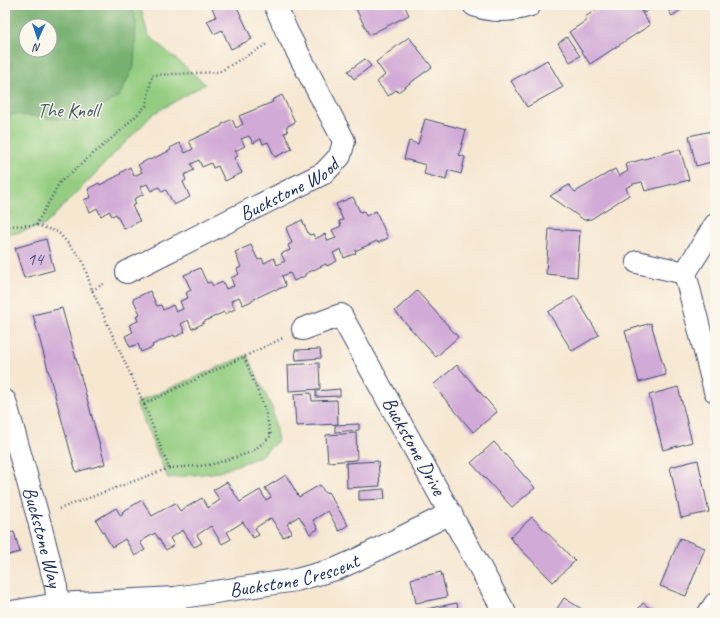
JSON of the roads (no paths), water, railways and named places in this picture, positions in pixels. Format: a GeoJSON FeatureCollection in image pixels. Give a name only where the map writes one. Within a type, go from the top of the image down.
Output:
{"type":"FeatureCollection","features":[{"type":"Feature","properties":{"kind":"street","name":"Buckstone Wood"},"geometry":{"type":"LineString","coordinates":[[127,272],[324,173],[340,156],[344,142],[287,32],[275,5]]}},
{"type":"Feature","properties":{"kind":"street"},"geometry":{"type":"LineString","coordinates":[[474,5],[490,9],[503,10],[517,9],[530,5]]}},
{"type":"Feature","properties":{"kind":"street"},"geometry":{"type":"LineString","coordinates":[[715,225],[685,273],[715,391]]}},
{"type":"Feature","properties":{"kind":"street"},"geometry":{"type":"LineString","coordinates":[[637,262],[685,273]]}},
{"type":"Feature","properties":{"kind":"street","name":"Buckstone Drive"},"geometry":{"type":"LineString","coordinates":[[303,329],[341,315],[505,613]]}},
{"type":"Feature","properties":{"kind":"street","name":"Buckstone Way"},"geometry":{"type":"LineString","coordinates":[[5,401],[38,517],[56,587],[58,604]]}},
{"type":"Feature","properties":{"kind":"street","name":"Buckstone Crescent"},"geometry":{"type":"LineString","coordinates":[[6,613],[58,604],[175,598],[296,580],[336,569],[450,513]]}},
{"type":"Feature","properties":{"kind":"street"},"geometry":{"type":"LineString","coordinates":[[709,613],[715,604]]}},
{"type":"Feature","properties":{"kind":"park label","name":"The Knoll"},"geometry":{"type":"Point","coordinates":[68,110]}}]}
